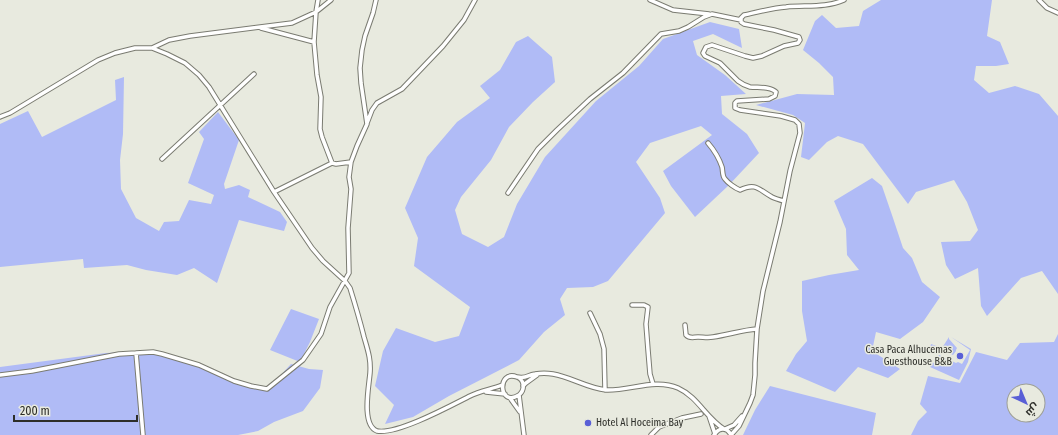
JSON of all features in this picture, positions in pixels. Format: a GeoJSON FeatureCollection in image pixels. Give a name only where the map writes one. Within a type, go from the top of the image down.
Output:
{"type":"FeatureCollection","features":[{"type":"Feature","properties":{"kind":"street"},"geometry":{"type":"LineString","coordinates":[[318,0],[314,42],[321,97],[320,129],[332,163]]}},
{"type":"Feature","properties":{"kind":"street"},"geometry":{"type":"LineString","coordinates":[[152,48],[169,40],[190,36],[292,23],[316,12],[331,0]]}},
{"type":"Feature","properties":{"kind":"street"},"geometry":{"type":"LineString","coordinates":[[367,124],[360,68],[365,36],[376,0]]}},
{"type":"Feature","properties":{"kind":"street"},"geometry":{"type":"LineString","coordinates":[[0,375],[32,371],[119,354],[153,352],[199,365],[234,381],[251,386],[268,388],[303,360],[321,334],[330,307],[349,273],[349,217],[351,189],[349,178],[351,162],[372,110],[377,103],[402,89],[443,46],[464,20],[475,0]]}},
{"type":"Feature","properties":{"kind":"street"},"geometry":{"type":"LineString","coordinates":[[521,413],[502,390],[504,380],[513,376],[526,378],[534,374],[546,373],[558,375],[605,390],[653,384],[671,386],[687,393],[720,427],[728,431],[731,435],[739,426],[751,399],[754,387],[757,329],[764,285],[800,133],[799,124],[795,120],[781,116],[735,108],[735,103],[737,101],[769,100],[775,96],[776,92],[772,89],[751,87],[741,83],[720,63],[705,56],[703,52],[706,47],[712,45],[745,56],[757,57],[770,53],[778,48],[798,43],[800,38],[794,35],[744,24],[741,20],[712,14],[673,10],[650,0]]}},
{"type":"Feature","properties":{"kind":"street"},"geometry":{"type":"LineString","coordinates":[[741,20],[744,15],[770,9],[827,5],[844,0]]}},
{"type":"Feature","properties":{"kind":"street"},"geometry":{"type":"LineString","coordinates":[[1039,0],[1047,8],[1058,13]]}},
{"type":"Feature","properties":{"kind":"street"},"geometry":{"type":"LineString","coordinates":[[508,193],[538,149],[590,99],[623,72],[661,34],[679,31],[712,14]]}},
{"type":"Feature","properties":{"kind":"street"},"geometry":{"type":"LineString","coordinates":[[258,27],[314,42]]}},
{"type":"Feature","properties":{"kind":"street"},"geometry":{"type":"LineString","coordinates":[[0,117],[10,113],[98,60],[114,53],[135,48],[152,48],[185,63],[199,75],[209,87],[274,192],[312,248],[350,288],[370,358],[367,405],[370,423],[376,430],[384,432],[391,431],[418,423],[483,391],[502,385]]}},
{"type":"Feature","properties":{"kind":"street"},"geometry":{"type":"LineString","coordinates":[[162,159],[254,74]]}},
{"type":"Feature","properties":{"kind":"street"},"geometry":{"type":"LineString","coordinates":[[708,142],[717,155],[722,167],[723,176],[736,188],[740,190],[750,186],[756,187],[773,198],[784,201]]}},
{"type":"Feature","properties":{"kind":"street"},"geometry":{"type":"LineString","coordinates":[[274,192],[332,163],[336,164],[351,162]]}},
{"type":"Feature","properties":{"kind":"street"},"geometry":{"type":"LineString","coordinates":[[632,305],[644,304],[648,307],[646,324],[650,374],[653,384]]}},
{"type":"Feature","properties":{"kind":"street"},"geometry":{"type":"LineString","coordinates":[[590,313],[600,334],[604,349],[605,390]]}},
{"type":"Feature","properties":{"kind":"street"},"geometry":{"type":"LineString","coordinates":[[685,325],[686,335],[690,338],[712,337],[757,329]]}},
{"type":"Feature","properties":{"kind":"street"},"geometry":{"type":"LineString","coordinates":[[136,353],[144,435]]}},
{"type":"Feature","properties":{"kind":"street"},"geometry":{"type":"LineString","coordinates":[[523,386],[538,374]]}},
{"type":"Feature","properties":{"kind":"street"},"geometry":{"type":"LineString","coordinates":[[510,398],[519,395],[522,392],[523,386],[521,380],[517,377]]}},
{"type":"Feature","properties":{"kind":"street"},"geometry":{"type":"LineString","coordinates":[[483,391],[505,394]]}},
{"type":"Feature","properties":{"kind":"street"},"geometry":{"type":"LineString","coordinates":[[519,395],[524,435]]}},
{"type":"Feature","properties":{"kind":"street"},"geometry":{"type":"LineString","coordinates":[[715,435],[719,430],[734,425],[745,412]]}},
{"type":"Feature","properties":{"kind":"street"},"geometry":{"type":"LineString","coordinates":[[651,435],[659,427],[682,418],[700,414]]}},
{"type":"Feature","properties":{"kind":"street"},"geometry":{"type":"LineString","coordinates":[[708,415],[715,435]]}},
{"type":"Feature","properties":{"kind":"shaded area"},"geometry":{"type":"Polygon","coordinates":[[[881,0],[992,0],[987,36],[1000,42],[1009,64],[996,66],[976,66],[974,80],[989,93],[1015,86],[1039,94],[1058,116],[1058,294],[1042,271],[1021,278],[987,316],[981,306],[978,268],[955,279],[946,265],[941,242],[970,241],[978,230],[967,202],[954,180],[916,192],[908,204],[863,144],[838,136],[827,142],[809,160],[801,157],[805,123],[793,115],[756,105],[797,94],[834,95],[833,77],[803,50],[815,21],[822,15],[836,28],[859,26],[863,11],[881,0]]]}},
{"type":"Feature","properties":{"kind":"shaded area"},"geometry":{"type":"Polygon","coordinates":[[[710,22],[739,29],[742,48],[713,34],[693,41],[697,55],[725,75],[746,94],[721,96],[722,114],[747,134],[759,153],[729,185],[695,217],[671,186],[663,171],[712,135],[701,126],[650,143],[636,162],[660,198],[665,213],[608,281],[593,287],[567,288],[560,299],[565,315],[544,332],[519,360],[449,396],[413,417],[385,424],[394,405],[375,386],[383,351],[396,328],[435,342],[459,336],[470,307],[414,266],[418,238],[405,208],[427,157],[457,122],[490,98],[480,86],[500,70],[516,42],[528,36],[552,57],[555,82],[509,127],[491,160],[461,197],[455,210],[462,234],[488,247],[504,237],[517,204],[545,157],[596,101],[639,66],[663,39],[710,22]]]}},
{"type":"Feature","properties":{"kind":"shaded area"},"geometry":{"type":"Polygon","coordinates":[[[124,77],[123,134],[120,160],[121,189],[136,218],[159,231],[164,222],[179,221],[189,200],[211,204],[214,195],[188,183],[204,139],[199,132],[218,112],[239,140],[224,184],[225,189],[239,185],[250,190],[248,197],[280,212],[287,222],[284,231],[239,220],[217,283],[194,268],[177,275],[127,265],[84,268],[83,259],[0,267],[0,124],[28,111],[42,137],[116,100],[115,80],[124,77]]]}},
{"type":"Feature","properties":{"kind":"shaded area"},"geometry":{"type":"Polygon","coordinates":[[[872,178],[882,186],[903,248],[912,258],[922,282],[940,297],[923,322],[900,339],[876,332],[872,351],[900,369],[888,378],[858,367],[835,392],[786,371],[796,354],[807,341],[802,311],[802,281],[859,270],[847,255],[846,229],[834,201],[872,178]]]}},
{"type":"Feature","properties":{"kind":"shaded area"},"geometry":{"type":"Polygon","coordinates":[[[291,309],[319,319],[300,362],[270,350],[291,309]]]}},
{"type":"Feature","properties":{"kind":"shaded area"},"geometry":{"type":"Polygon","coordinates":[[[1058,334],[1058,435],[911,435],[918,421],[927,412],[920,404],[928,376],[960,383],[976,352],[1007,360],[1020,343],[1054,342],[1058,334]]]}},
{"type":"Feature","properties":{"kind":"shaded area"},"geometry":{"type":"Polygon","coordinates":[[[949,337],[957,348],[953,355],[941,349],[938,354],[930,348],[931,344],[942,348],[949,337]]]}},
{"type":"Feature","properties":{"kind":"shaded area"},"geometry":{"type":"Polygon","coordinates":[[[951,337],[971,349],[968,362],[959,380],[930,367],[939,355],[956,363],[958,362],[962,364],[970,350],[951,337]]]}},
{"type":"Feature","properties":{"kind":"shaded area"},"geometry":{"type":"Polygon","coordinates":[[[156,351],[195,362],[239,381],[268,389],[291,364],[309,369],[323,370],[320,388],[303,411],[274,422],[258,431],[238,435],[0,435],[0,367],[106,353],[156,351]]]}},
{"type":"Feature","properties":{"kind":"shaded area"},"geometry":{"type":"Polygon","coordinates":[[[770,386],[876,413],[872,435],[743,435],[755,410],[770,386]]]}},
{"type":"Feature","properties":{"kind":"place","name":"Casa Paca Alhucemas Guesthouse B&B"},"geometry":{"type":"Point","coordinates":[960,356]}},
{"type":"Feature","properties":{"kind":"place","name":"Hotel Al Hoceima Bay"},"geometry":{"type":"Point","coordinates":[588,423]}}]}
